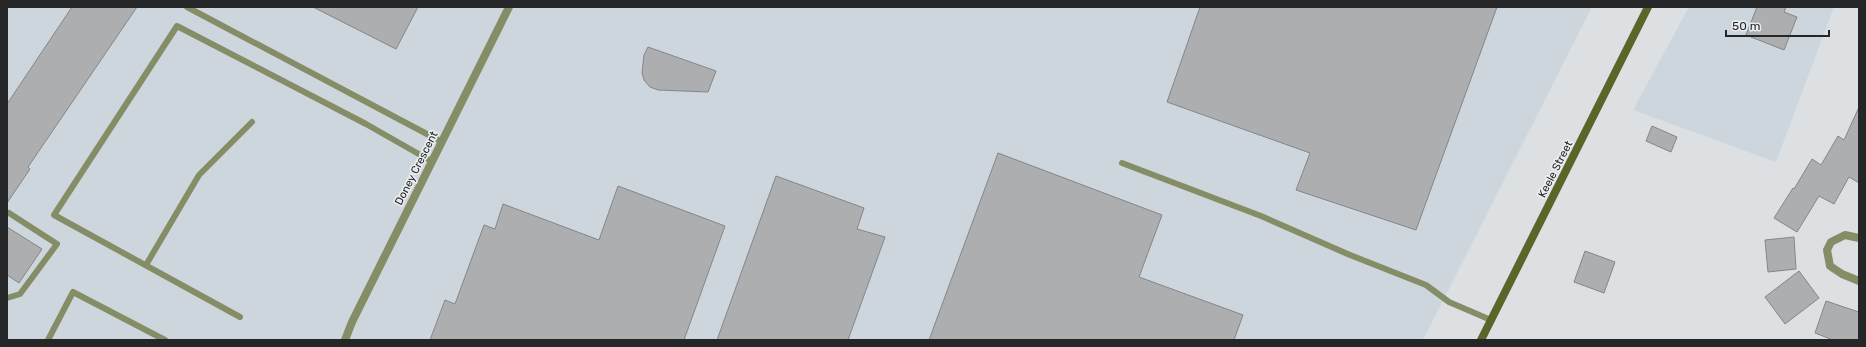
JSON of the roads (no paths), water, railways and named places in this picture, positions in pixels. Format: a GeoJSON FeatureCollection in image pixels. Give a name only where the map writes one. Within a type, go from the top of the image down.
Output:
{"type":"FeatureCollection","features":[{"type":"Feature","properties":{"kind":"main road","name":"Keele Street"},"geometry":{"type":"LineString","coordinates":[[1481,340],[1648,7]]}},
{"type":"Feature","properties":{"kind":"street","name":"Doney Crescent"},"geometry":{"type":"LineString","coordinates":[[345,340],[352,322],[431,161],[442,142],[509,7]]}},
{"type":"Feature","properties":{"kind":"street"},"geometry":{"type":"LineString","coordinates":[[1859,238],[1845,235],[1831,242],[1827,250],[1830,266],[1842,274],[1859,281]]}},
{"type":"Feature","properties":{"kind":"lane"},"geometry":{"type":"LineString","coordinates":[[187,7],[442,142]]}},
{"type":"Feature","properties":{"kind":"lane"},"geometry":{"type":"LineString","coordinates":[[240,317],[54,215],[177,26],[366,124],[431,161]]}},
{"type":"Feature","properties":{"kind":"lane"},"geometry":{"type":"LineString","coordinates":[[146,265],[199,175],[252,122]]}},
{"type":"Feature","properties":{"kind":"lane"},"geometry":{"type":"LineString","coordinates":[[1122,163],[1261,216],[1350,255],[1426,285],[1449,302],[1491,320]]}},
{"type":"Feature","properties":{"kind":"lane"},"geometry":{"type":"LineString","coordinates":[[7,298],[20,294],[57,244],[9,213]]}},
{"type":"Feature","properties":{"kind":"lane"},"geometry":{"type":"LineString","coordinates":[[48,340],[73,292],[165,340]]}}]}
